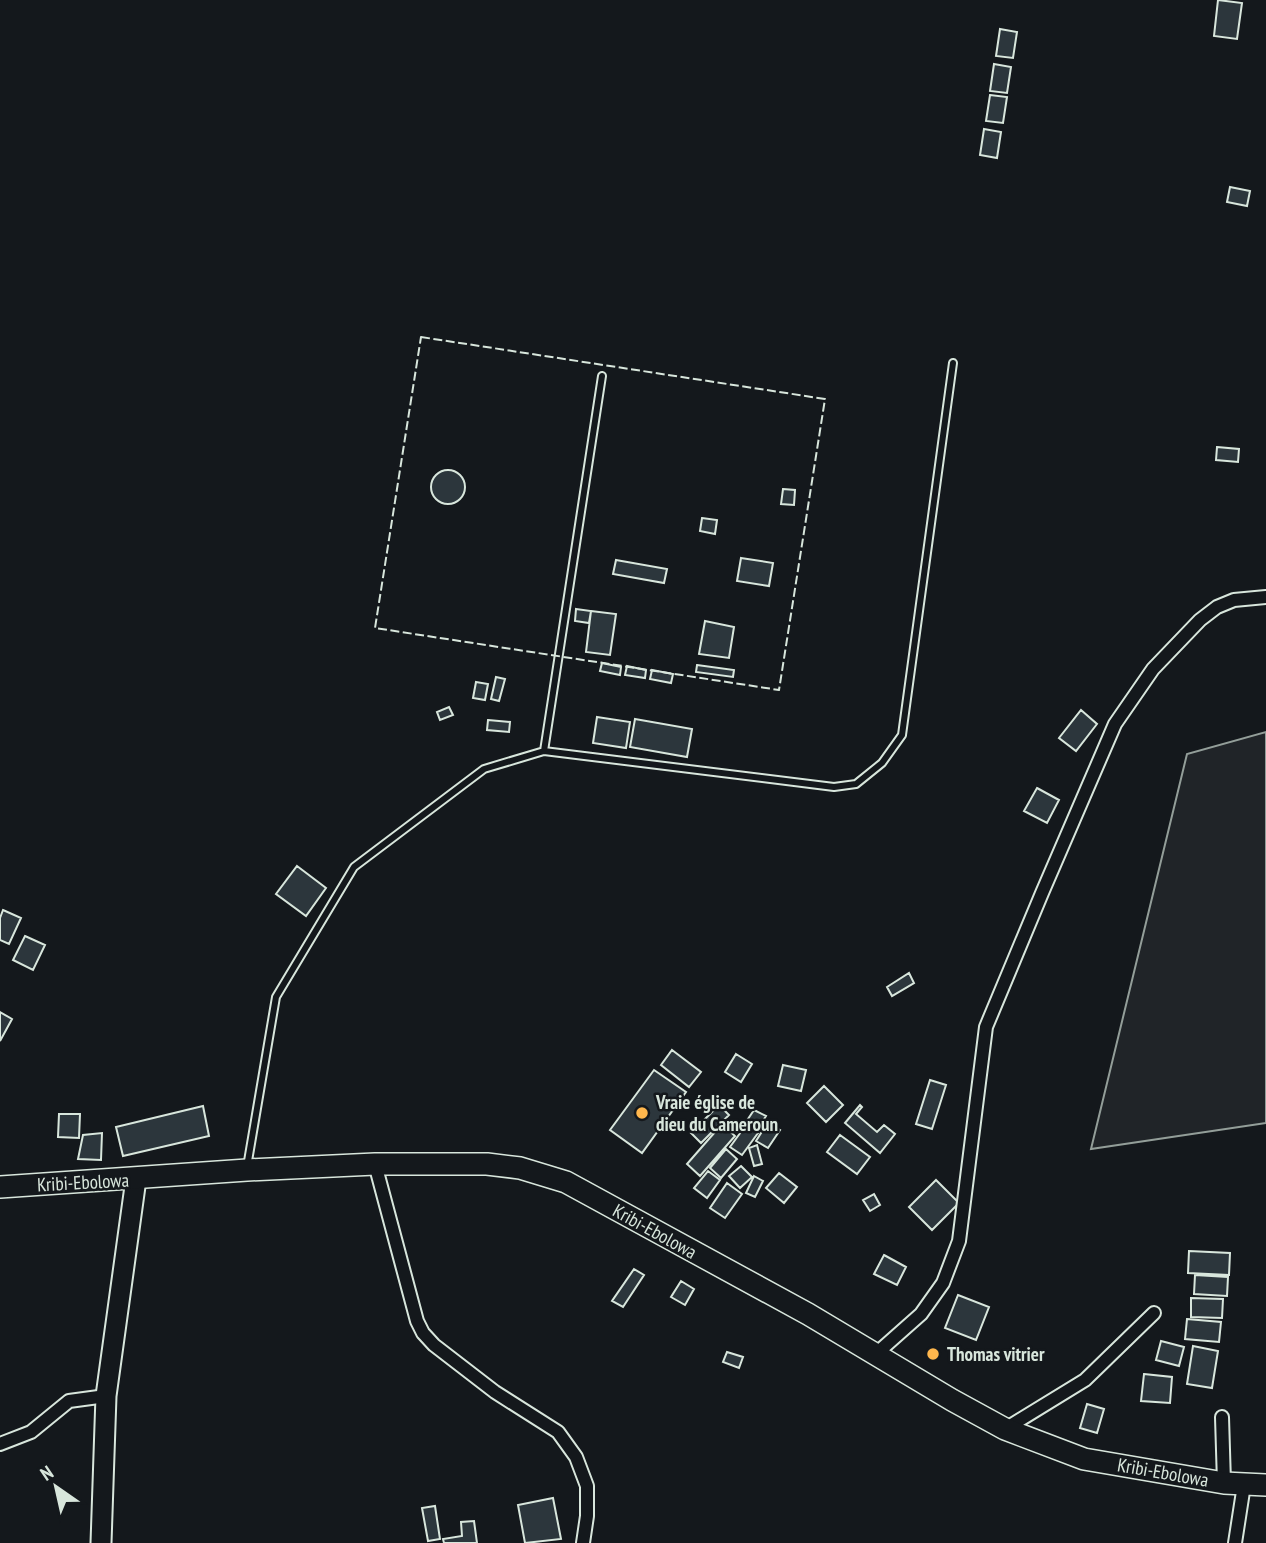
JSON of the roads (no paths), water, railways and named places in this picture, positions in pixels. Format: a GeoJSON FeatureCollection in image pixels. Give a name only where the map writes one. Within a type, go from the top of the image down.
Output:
{"type":"FeatureCollection","features":[{"type":"Feature","properties":{"kind":"highway","name":"Kribi-Ebolowa"},"geometry":{"type":"LineString","coordinates":[[0,1187],[375,1164],[488,1164],[520,1168],[566,1182],[877,1353],[952,1400],[1005,1429],[1084,1459],[1234,1484],[1266,1485]]}},
{"type":"Feature","properties":{"kind":"main road"},"geometry":{"type":"LineString","coordinates":[[101,1543],[106,1396],[136,1179]]}},
{"type":"Feature","properties":{"kind":"street"},"geometry":{"type":"LineString","coordinates":[[877,1353],[921,1314],[943,1283],[959,1241],[986,1027],[1115,724],[1153,668],[1200,620],[1217,607],[1234,600],[1266,597]]}},
{"type":"Feature","properties":{"kind":"street"},"geometry":{"type":"LineString","coordinates":[[375,1164],[417,1321],[423,1333],[434,1345],[495,1392],[558,1432],[576,1457],[587,1486],[587,1516],[583,1543]]}},
{"type":"Feature","properties":{"kind":"street"},"geometry":{"type":"LineString","coordinates":[[1005,1429],[1085,1380],[1154,1313]]}},
{"type":"Feature","properties":{"kind":"street"},"geometry":{"type":"LineString","coordinates":[[0,1444],[32,1432],[69,1401],[106,1396]]}},
{"type":"Feature","properties":{"kind":"street"},"geometry":{"type":"LineString","coordinates":[[1222,1417],[1234,1484],[1236,1543]]}},
{"type":"Feature","properties":{"kind":"lane"},"geometry":{"type":"LineString","coordinates":[[247,1170],[276,997],[354,867],[484,769],[544,751],[834,787],[856,784],[882,763],[902,735],[953,363]]}},
{"type":"Feature","properties":{"kind":"lane"},"geometry":{"type":"LineString","coordinates":[[544,751],[602,376]]}},
{"type":"Feature","properties":{"kind":"place","name":"Vraie église de dieu du Cameroun"},"geometry":{"type":"Point","coordinates":[642,1113]}},
{"type":"Feature","properties":{"kind":"place","name":"Thomas vitrier"},"geometry":{"type":"Point","coordinates":[933,1354]}}]}
